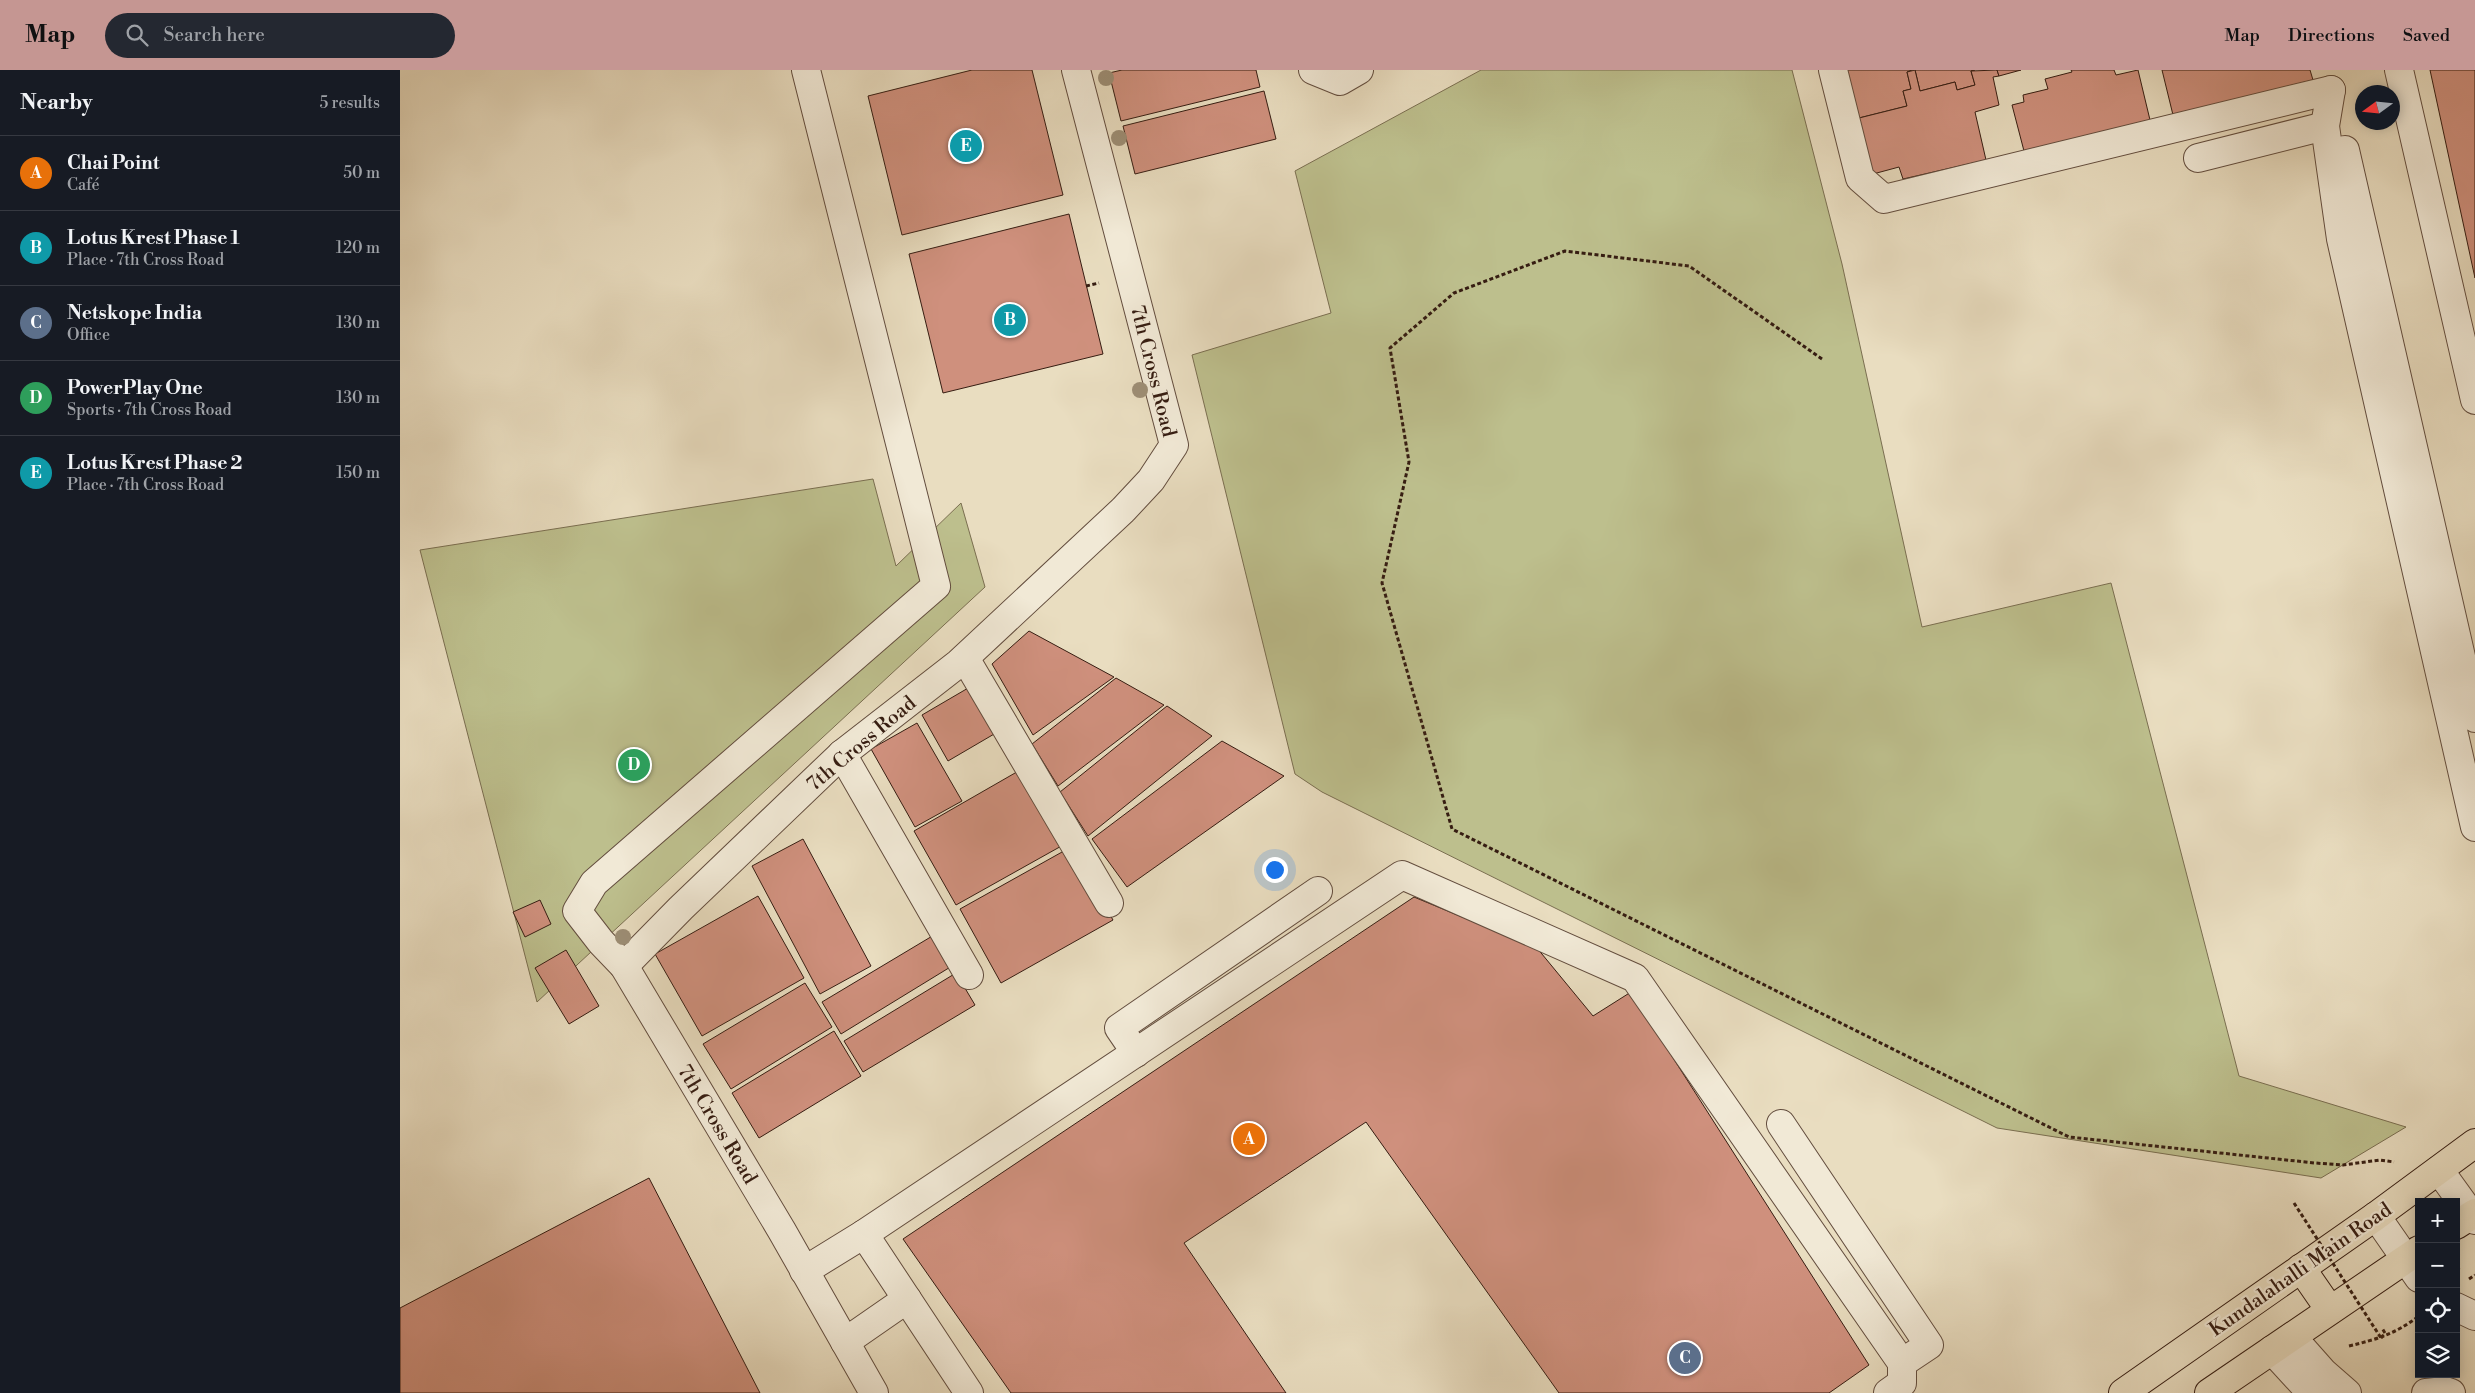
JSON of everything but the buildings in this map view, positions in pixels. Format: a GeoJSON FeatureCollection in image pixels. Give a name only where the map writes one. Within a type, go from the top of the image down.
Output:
{"type":"FeatureCollection","features":[{"type":"Feature","properties":{"kind":"main road","name":"Kundalahalli Main Road"},"geometry":{"type":"LineString","coordinates":[[2123,1393],[2376,1216],[2475,1143]]}},
{"type":"Feature","properties":{"kind":"main road"},"geometry":{"type":"LineString","coordinates":[[2209,1393],[2330,1310],[2414,1262]]}},
{"type":"Feature","properties":{"kind":"main road"},"geometry":{"type":"LineString","coordinates":[[2301,1268],[2330,1310]]}},
{"type":"Feature","properties":{"kind":"street"},"geometry":{"type":"LineString","coordinates":[[624,966],[601,942],[577,911],[594,883],[936,586],[806,70]]}},
{"type":"Feature","properties":{"kind":"street","name":"7th Cross Road"},"geometry":{"type":"LineString","coordinates":[[874,1393],[624,966],[681,908],[842,754],[965,658],[1123,510],[1151,480],[1174,444],[1076,70]]}},
{"type":"Feature","properties":{"kind":"street"},"geometry":{"type":"LineString","coordinates":[[1314,70],[1340,81],[1359,70]]}},
{"type":"Feature","properties":{"kind":"street"},"geometry":{"type":"LineString","coordinates":[[1833,70],[1860,178],[1884,199],[2328,80]]}},
{"type":"Feature","properties":{"kind":"street"},"geometry":{"type":"LineString","coordinates":[[2399,70],[2466,318],[2475,400]]}},
{"type":"Feature","properties":{"kind":"street"},"geometry":{"type":"LineString","coordinates":[[2328,80],[2325,126],[2341,239],[2475,827]]}},
{"type":"Feature","properties":{"kind":"street"},"geometry":{"type":"LineString","coordinates":[[2328,80],[2475,718]]}},
{"type":"Feature","properties":{"kind":"street"},"geometry":{"type":"LineString","coordinates":[[2198,158],[2325,126]]}},
{"type":"Feature","properties":{"kind":"street"},"geometry":{"type":"LineString","coordinates":[[965,658],[1109,902]]}},
{"type":"Feature","properties":{"kind":"street"},"geometry":{"type":"LineString","coordinates":[[842,754],[969,975]]}},
{"type":"Feature","properties":{"kind":"street"},"geometry":{"type":"LineString","coordinates":[[804,1271],[864,1234],[1402,876],[1635,978],[1902,1363],[1902,1383],[1888,1393]]}},
{"type":"Feature","properties":{"kind":"street"},"geometry":{"type":"LineString","coordinates":[[1136,1052],[1119,1028],[1318,891]]}},
{"type":"Feature","properties":{"kind":"street"},"geometry":{"type":"LineString","coordinates":[[1781,1124],[1929,1345],[1902,1363]]}},
{"type":"Feature","properties":{"kind":"street"},"geometry":{"type":"LineString","coordinates":[[2439,1170],[2470,1218]]}},
{"type":"Feature","properties":{"kind":"street"},"geometry":{"type":"LineString","coordinates":[[2376,1216],[2414,1262]]}},
{"type":"Feature","properties":{"kind":"street"},"geometry":{"type":"LineString","coordinates":[[864,1234],[969,1393]]}},
{"type":"Feature","properties":{"kind":"street"},"geometry":{"type":"LineString","coordinates":[[845,1342],[907,1299]]}},
{"type":"Feature","properties":{"kind":"street"},"geometry":{"type":"LineString","coordinates":[[2460,1309],[2475,1316]]}},
{"type":"Feature","properties":{"kind":"street"},"geometry":{"type":"LineString","coordinates":[[2282,1343],[2305,1386],[2315,1393]]}},
{"type":"Feature","properties":{"kind":"street"},"geometry":{"type":"LineString","coordinates":[[2282,1343],[2323,1372],[2347,1393]]}},
{"type":"Feature","properties":{"kind":"street"},"geometry":{"type":"LineString","coordinates":[[2426,1393],[2445,1391],[2451,1393]]}},
{"type":"Feature","properties":{"kind":"path"},"geometry":{"type":"LineString","coordinates":[[1822,359],[1690,266],[1565,251],[1454,293],[1390,348],[1409,462],[1382,583],[1452,829],[2069,1137],[2315,1163],[2343,1164],[2380,1160]]}},
{"type":"Feature","properties":{"kind":"path"},"geometry":{"type":"LineString","coordinates":[[1086,286],[1102,282]]}},
{"type":"Feature","properties":{"kind":"path"},"geometry":{"type":"LineString","coordinates":[[2294,1203],[2381,1337]]}},
{"type":"Feature","properties":{"kind":"path"},"geometry":{"type":"LineString","coordinates":[[2349,1346],[2398,1331],[2415,1319]]}},
{"type":"Feature","properties":{"kind":"path"},"geometry":{"type":"LineString","coordinates":[[2381,1337],[2385,1333],[2382,1328]]}},
{"type":"Feature","properties":{"kind":"green space"},"geometry":{"type":"Polygon","coordinates":[[[1481,70],[1792,70],[1842,264],[1922,627],[2111,583],[2239,1076],[2406,1127],[2321,1178],[1997,1128],[1322,792],[1295,774],[1192,355],[1331,313],[1295,171],[1481,70]]]}},
{"type":"Feature","properties":{"kind":"green space"},"geometry":{"type":"Polygon","coordinates":[[[873,479],[896,566],[961,503],[985,587],[537,1002],[420,550],[873,479]]]}},
{"type":"Feature","properties":{"kind":"place","name":"Lotus Krest Phase 2"},"geometry":{"type":"Point","coordinates":[966,146]}},
{"type":"Feature","properties":{"kind":"place","name":"Lotus Krest Phase 1"},"geometry":{"type":"Point","coordinates":[1010,320]}},
{"type":"Feature","properties":{"kind":"place","name":"PowerPlay One"},"geometry":{"type":"Point","coordinates":[634,765]}},
{"type":"Feature","properties":{"kind":"place","name":"Chai Point"},"geometry":{"type":"Point","coordinates":[1249,1139]}},
{"type":"Feature","properties":{"kind":"place","name":"Netskope India"},"geometry":{"type":"Point","coordinates":[1685,1358]}}]}
